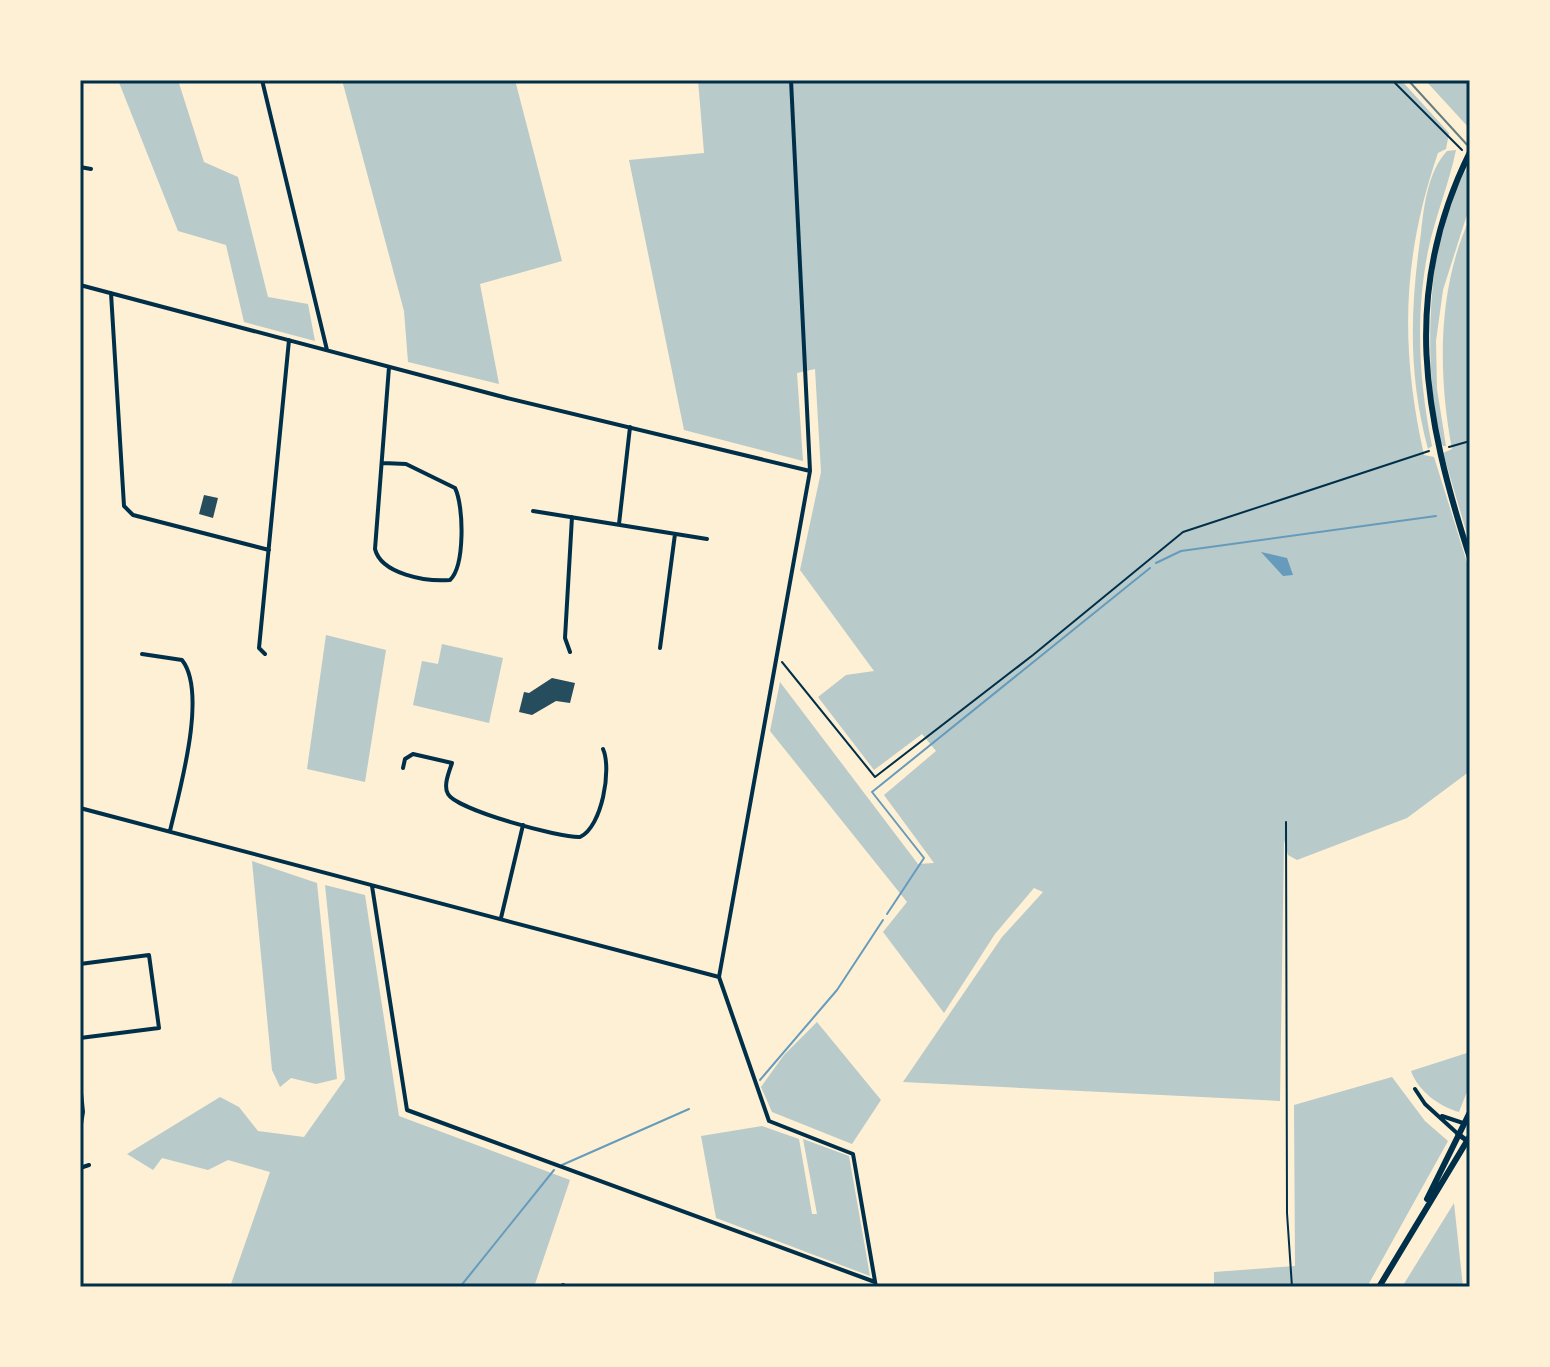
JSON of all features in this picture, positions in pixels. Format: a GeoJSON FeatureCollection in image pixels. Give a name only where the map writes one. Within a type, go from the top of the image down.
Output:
{"type":"FeatureCollection","features":[{"type":"Feature","properties":{"kind":"main road"},"geometry":{"type":"LineString","coordinates":[[1470,152],[1460,173],[1433,260],[1426,313],[1425,364],[1437,450],[1470,558]]}},
{"type":"Feature","properties":{"kind":"main road"},"geometry":{"type":"LineString","coordinates":[[1423,1210],[1458,1134],[1467,1125],[1470,1112]]}},
{"type":"Feature","properties":{"kind":"main road"},"geometry":{"type":"LineString","coordinates":[[1379,1287],[1423,1210],[1469,1140]]}},
{"type":"Feature","properties":{"kind":"street"},"geometry":{"type":"LineString","coordinates":[[262,80],[327,350]]}},
{"type":"Feature","properties":{"kind":"street"},"geometry":{"type":"LineString","coordinates":[[791,80],[810,471],[719,977],[769,1121],[853,1154],[876,1285]]}},
{"type":"Feature","properties":{"kind":"street"},"geometry":{"type":"LineString","coordinates":[[80,167],[91,169]]}},
{"type":"Feature","properties":{"kind":"street"},"geometry":{"type":"LineString","coordinates":[[80,285],[389,367],[810,471]]}},
{"type":"Feature","properties":{"kind":"street"},"geometry":{"type":"LineString","coordinates":[[111,293],[124,506],[133,515],[269,550]]}},
{"type":"Feature","properties":{"kind":"street"},"geometry":{"type":"LineString","coordinates":[[265,654],[259,648],[289,340]]}},
{"type":"Feature","properties":{"kind":"street"},"geometry":{"type":"LineString","coordinates":[[383,463],[406,464],[455,488],[461,504],[460,548],[456,574],[450,580],[393,571],[377,559],[375,549],[389,367]]}},
{"type":"Feature","properties":{"kind":"street"},"geometry":{"type":"LineString","coordinates":[[619,524],[630,427]]}},
{"type":"Feature","properties":{"kind":"street"},"geometry":{"type":"LineString","coordinates":[[533,511],[707,539]]}},
{"type":"Feature","properties":{"kind":"street"},"geometry":{"type":"LineString","coordinates":[[570,652],[565,638],[572,517]]}},
{"type":"Feature","properties":{"kind":"street"},"geometry":{"type":"LineString","coordinates":[[660,648],[675,534]]}},
{"type":"Feature","properties":{"kind":"street"},"geometry":{"type":"LineString","coordinates":[[142,654],[182,660],[189,678],[187,751],[170,831]]}},
{"type":"Feature","properties":{"kind":"street"},"geometry":{"type":"LineString","coordinates":[[403,768],[405,759],[413,754],[452,763],[445,788],[449,797],[523,825],[572,838],[588,834],[597,821],[609,762],[603,749]]}},
{"type":"Feature","properties":{"kind":"street"},"geometry":{"type":"LineString","coordinates":[[80,808],[719,977]]}},
{"type":"Feature","properties":{"kind":"street"},"geometry":{"type":"LineString","coordinates":[[501,918],[523,825]]}},
{"type":"Feature","properties":{"kind":"street"},"geometry":{"type":"LineString","coordinates":[[372,886],[407,1110],[876,1285]]}},
{"type":"Feature","properties":{"kind":"street"},"geometry":{"type":"LineString","coordinates":[[80,964],[149,955],[159,1028],[80,1038]]}},
{"type":"Feature","properties":{"kind":"street"},"geometry":{"type":"LineString","coordinates":[[80,1083],[83,1112],[80,1130]]}},
{"type":"Feature","properties":{"kind":"street"},"geometry":{"type":"LineString","coordinates":[[1415,1089],[1458,1134],[1469,1140]]}},
{"type":"Feature","properties":{"kind":"street"},"geometry":{"type":"LineString","coordinates":[[1439,1116],[1467,1125]]}},
{"type":"Feature","properties":{"kind":"street"},"geometry":{"type":"LineString","coordinates":[[80,1168],[89,1165]]}},
{"type":"Feature","properties":{"kind":"path"},"geometry":{"type":"LineString","coordinates":[[1392,80],[1460,148]]}},
{"type":"Feature","properties":{"kind":"path"},"geometry":{"type":"LineString","coordinates":[[1449,447],[1470,441]]}},
{"type":"Feature","properties":{"kind":"path"},"geometry":{"type":"LineString","coordinates":[[777,655],[875,777],[1033,655],[1183,532],[1429,451]]}},
{"type":"Feature","properties":{"kind":"path"},"geometry":{"type":"LineString","coordinates":[[1286,822],[1287,1198],[1292,1287]]}},
{"type":"Feature","properties":{"kind":"shaded area"},"geometry":{"type":"Polygon","coordinates":[[[118,80],[178,80],[204,162],[238,177],[268,297],[308,304],[315,341],[244,322],[226,245],[178,231],[118,80]]]}},
{"type":"Feature","properties":{"kind":"shaded area"},"geometry":{"type":"Polygon","coordinates":[[[342,80],[515,80],[562,261],[480,284],[499,384],[408,362],[404,311],[342,80]]]}},
{"type":"Feature","properties":{"kind":"shaded area"},"geometry":{"type":"Polygon","coordinates":[[[698,80],[1401,80],[1449,133],[1446,149],[1438,153],[1417,229],[1408,303],[1408,340],[1416,415],[1424,455],[1434,457],[1470,572],[1470,771],[1407,818],[1297,860],[1288,855],[1284,840],[1280,1101],[903,1082],[1002,937],[1043,892],[1034,888],[995,934],[944,1013],[883,932],[907,902],[770,731],[780,682],[918,864],[934,863],[884,795],[936,751],[922,734],[874,770],[818,697],[846,675],[874,671],[800,570],[821,472],[815,369],[797,373],[803,461],[684,430],[629,160],[704,153],[698,80]]]}},
{"type":"Feature","properties":{"kind":"shaded area"},"geometry":{"type":"Polygon","coordinates":[[[1425,80],[1470,80],[1470,129],[1425,80]]]}},
{"type":"Feature","properties":{"kind":"shaded area"},"geometry":{"type":"Polygon","coordinates":[[[1456,150],[1431,238],[1421,300],[1420,349],[1432,446],[1428,449],[1414,368],[1415,288],[1428,189],[1441,159],[1447,151],[1456,150]]]}},
{"type":"Feature","properties":{"kind":"shaded area"},"geometry":{"type":"Polygon","coordinates":[[[1470,165],[1470,205],[1443,290],[1436,341],[1437,389],[1446,446],[1443,446],[1438,430],[1430,353],[1433,284],[1445,216],[1456,187],[1470,165]]]}},
{"type":"Feature","properties":{"kind":"shaded area"},"geometry":{"type":"Polygon","coordinates":[[[1470,218],[1470,544],[1443,453],[1452,449],[1444,391],[1443,332],[1451,274],[1470,218]]]}},
{"type":"Feature","properties":{"kind":"shaded area"},"geometry":{"type":"Polygon","coordinates":[[[326,635],[386,650],[365,782],[307,769],[326,635]]]}},
{"type":"Feature","properties":{"kind":"shaded area"},"geometry":{"type":"Polygon","coordinates":[[[442,644],[503,658],[489,723],[413,705],[422,661],[438,664],[442,644]]]}},
{"type":"Feature","properties":{"kind":"shaded area"},"geometry":{"type":"Polygon","coordinates":[[[252,861],[317,883],[337,1079],[316,1084],[291,1078],[280,1087],[272,1070],[252,861]]]}},
{"type":"Feature","properties":{"kind":"shaded area"},"geometry":{"type":"Polygon","coordinates":[[[325,885],[365,895],[399,1116],[570,1180],[534,1287],[230,1287],[270,1172],[228,1160],[208,1170],[162,1158],[153,1170],[127,1154],[220,1097],[239,1107],[258,1131],[304,1137],[345,1079],[325,885]]]}},
{"type":"Feature","properties":{"kind":"shaded area"},"geometry":{"type":"Polygon","coordinates":[[[817,1022],[881,1100],[852,1144],[772,1112],[761,1087],[784,1055],[817,1022]]]}},
{"type":"Feature","properties":{"kind":"shaded area"},"geometry":{"type":"Polygon","coordinates":[[[1470,1052],[1470,1084],[1459,1112],[1430,1097],[1411,1071],[1470,1052]]]}},
{"type":"Feature","properties":{"kind":"shaded area"},"geometry":{"type":"Polygon","coordinates":[[[1392,1077],[1425,1121],[1448,1141],[1367,1287],[1214,1287],[1214,1272],[1295,1266],[1294,1105],[1392,1077]]]}},
{"type":"Feature","properties":{"kind":"shaded area"},"geometry":{"type":"Polygon","coordinates":[[[762,1126],[799,1139],[812,1214],[817,1214],[803,1139],[849,1156],[870,1276],[716,1218],[701,1136],[762,1126]]]}},
{"type":"Feature","properties":{"kind":"shaded area"},"geometry":{"type":"Polygon","coordinates":[[[1454,1203],[1463,1287],[1402,1287],[1454,1203]]]}},
{"type":"Feature","properties":{"kind":"water"},"geometry":{"type":"Polygon","coordinates":[[[1261,552],[1287,558],[1293,575],[1283,576],[1261,552]]]}},
{"type":"Feature","properties":{"kind":"building"},"geometry":{"type":"Polygon","coordinates":[[[204,495],[218,498],[213,518],[199,514],[204,495]]]}},
{"type":"Feature","properties":{"kind":"building"},"geometry":{"type":"Polygon","coordinates":[[[552,678],[575,683],[570,703],[556,701],[532,715],[519,712],[524,692],[529,693],[552,678]]]}},
{"type":"Feature","properties":{"kind":"waterway"},"geometry":{"type":"LineString","coordinates":[[1156,563],[1181,551],[1436,516]]}},
{"type":"Feature","properties":{"kind":"waterway"},"geometry":{"type":"LineString","coordinates":[[887,914],[924,858],[872,792],[1150,568]]}},
{"type":"Feature","properties":{"kind":"waterway"},"geometry":{"type":"LineString","coordinates":[[760,1080],[837,990],[883,920]]}},
{"type":"Feature","properties":{"kind":"waterway"},"geometry":{"type":"LineString","coordinates":[[562,1165],[689,1109]]}},
{"type":"Feature","properties":{"kind":"waterway"},"geometry":{"type":"LineString","coordinates":[[460,1287],[554,1170]]}},
{"type":"Feature","properties":{"kind":"railway"},"geometry":{"type":"LineString","coordinates":[[1408,80],[1470,148]]}}]}
